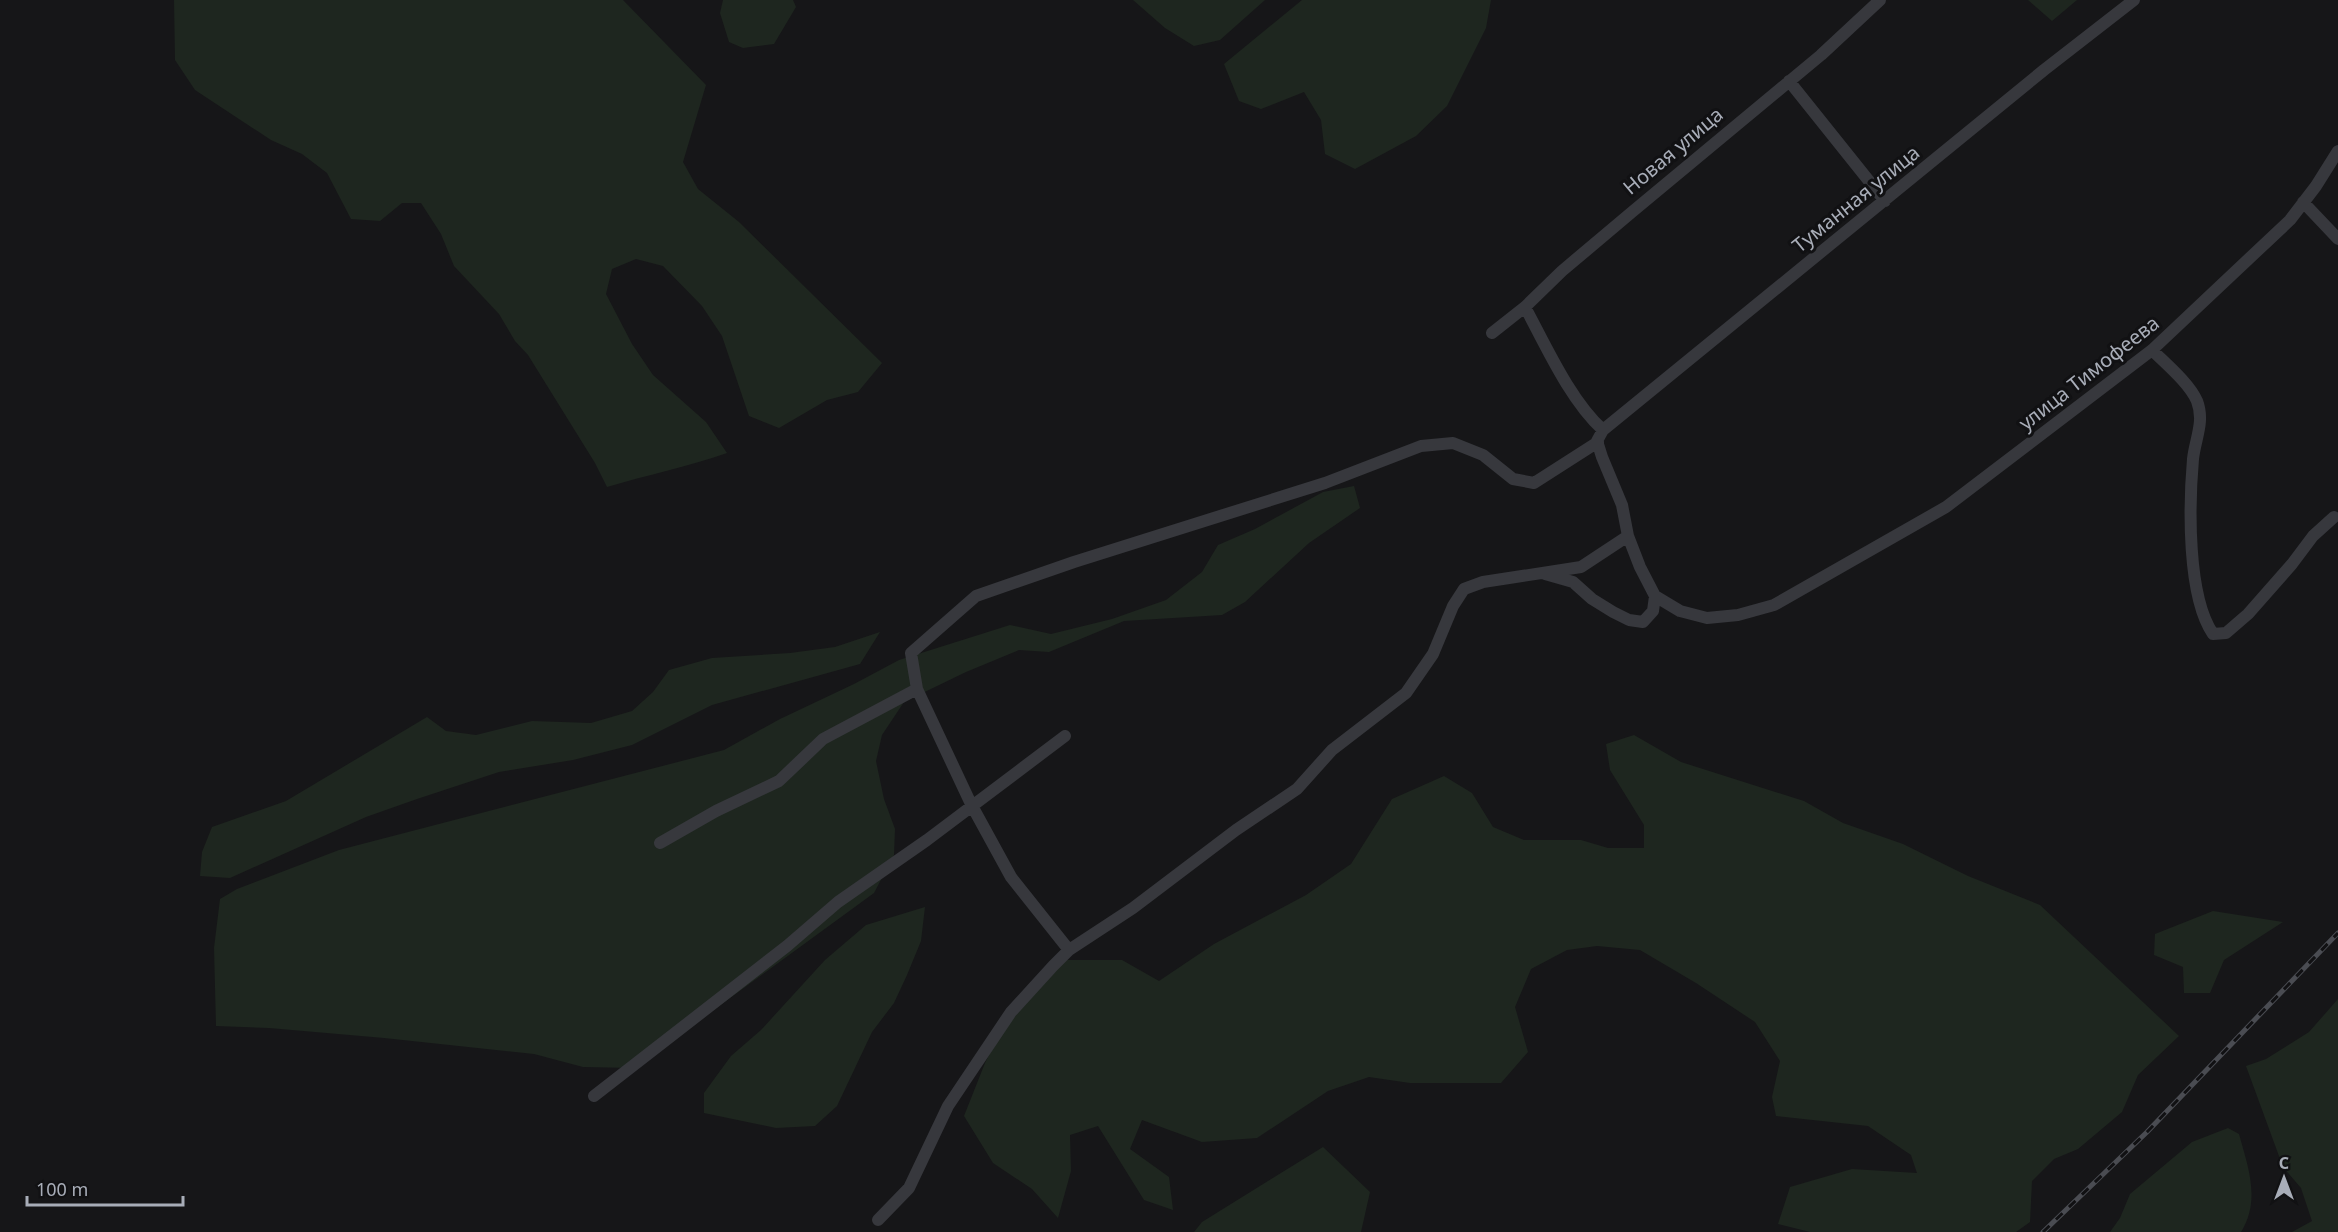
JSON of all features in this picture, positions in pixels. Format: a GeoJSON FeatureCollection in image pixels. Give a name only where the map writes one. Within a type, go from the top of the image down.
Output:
{"type":"FeatureCollection","features":[{"type":"Feature","properties":{"kind":"street","name":"Новая улица"},"geometry":{"type":"LineString","coordinates":[[1492,333],[1525,307],[1579,256],[1821,55],[1880,0]]}},
{"type":"Feature","properties":{"kind":"street","name":"Туманная улица"},"geometry":{"type":"LineString","coordinates":[[1603,430],[2044,69],[2134,0]]}},
{"type":"Feature","properties":{"kind":"street"},"geometry":{"type":"LineString","coordinates":[[1789,81],[1885,201]]}},
{"type":"Feature","properties":{"kind":"street","name":"улица Тимофеева"},"geometry":{"type":"LineString","coordinates":[[1655,596],[1688,614],[1707,618],[1738,615],[1774,604],[1946,507],[2152,350],[2290,220],[2338,151]]}},
{"type":"Feature","properties":{"kind":"street"},"geometry":{"type":"LineString","coordinates":[[2304,202],[2338,238]]}},
{"type":"Feature","properties":{"kind":"street"},"geometry":{"type":"LineString","coordinates":[[1069,950],[1011,877],[971,804],[917,689],[911,653],[976,596],[1074,562],[1325,483],[1421,446],[1454,443],[1484,455],[1513,479],[1534,483],[1598,442],[1603,430],[1594,422],[1574,394],[1525,307]]}},
{"type":"Feature","properties":{"kind":"street"},"geometry":{"type":"LineString","coordinates":[[2152,350],[2179,377],[2197,401],[2201,426],[2194,450],[2191,525],[2204,621],[2213,634],[2226,633],[2248,614],[2313,536],[2334,516]]}},
{"type":"Feature","properties":{"kind":"street"},"geometry":{"type":"LineString","coordinates":[[1541,573],[1573,582],[1592,599],[1629,620],[1643,622],[1653,611],[1655,596],[1628,536],[1622,505],[1598,442]]}},
{"type":"Feature","properties":{"kind":"street"},"geometry":{"type":"LineString","coordinates":[[879,1220],[909,1188],[948,1106],[1011,1012],[1069,950],[1133,908],[1236,830],[1297,789],[1332,750],[1406,693],[1433,654],[1453,606],[1464,589],[1482,582],[1581,567],[1628,536]]}},
{"type":"Feature","properties":{"kind":"street"},"geometry":{"type":"LineString","coordinates":[[660,843],[716,811],[779,781],[823,739],[917,689]]}},
{"type":"Feature","properties":{"kind":"street"},"geometry":{"type":"LineString","coordinates":[[594,1096],[787,946],[838,903],[927,840],[971,804],[1065,736]]}},
{"type":"Feature","properties":{"kind":"shaded area"},"geometry":{"type":"Polygon","coordinates":[[[174,0],[623,0],[706,85],[683,162],[698,189],[739,222],[882,363],[858,392],[827,400],[779,428],[749,416],[722,336],[702,306],[663,266],[636,259],[612,269],[606,294],[632,344],[653,375],[706,422],[727,453],[607,487],[595,463],[528,355],[515,341],[499,314],[454,266],[441,234],[421,203],[402,203],[380,221],[351,219],[327,173],[302,154],[271,140],[195,90],[175,60],[174,0]]]}},
{"type":"Feature","properties":{"kind":"shaded area"},"geometry":{"type":"Polygon","coordinates":[[[723,0],[793,0],[796,7],[774,44],[743,48],[729,42],[720,13],[723,0]]]}},
{"type":"Feature","properties":{"kind":"shaded area"},"geometry":{"type":"Polygon","coordinates":[[[1133,0],[1265,0],[1220,40],[1194,46],[1165,28],[1133,0]]]}},
{"type":"Feature","properties":{"kind":"shaded area"},"geometry":{"type":"Polygon","coordinates":[[[1302,0],[1491,0],[1486,28],[1447,106],[1416,136],[1355,169],[1325,154],[1321,120],[1304,92],[1261,109],[1239,101],[1224,64],[1302,0]]]}},
{"type":"Feature","properties":{"kind":"shaded area"},"geometry":{"type":"Polygon","coordinates":[[[2028,0],[2077,0],[2052,21],[2028,0]]]}},
{"type":"Feature","properties":{"kind":"shaded area"},"geometry":{"type":"Polygon","coordinates":[[[1354,486],[1360,508],[1309,543],[1245,602],[1222,615],[1124,621],[1049,652],[1019,650],[904,702],[882,735],[876,761],[884,799],[895,829],[894,855],[874,893],[634,1068],[583,1067],[534,1054],[384,1038],[216,1026],[214,948],[220,899],[237,889],[339,850],[724,750],[780,719],[899,660],[1010,625],[1051,634],[1112,619],[1166,600],[1202,572],[1218,545],[1255,529],[1323,492],[1354,486]]]}},
{"type":"Feature","properties":{"kind":"shaded area"},"geometry":{"type":"Polygon","coordinates":[[[880,632],[860,664],[712,705],[632,745],[573,760],[499,772],[417,799],[366,817],[230,878],[200,876],[202,852],[212,827],[286,801],[427,717],[446,731],[476,735],[532,721],[591,723],[632,711],[653,692],[669,670],[712,658],[790,653],[835,647],[880,632]]]}},
{"type":"Feature","properties":{"kind":"shaded area"},"geometry":{"type":"Polygon","coordinates":[[[1634,735],[1681,762],[1804,801],[1843,823],[1903,844],[1968,876],[2040,905],[2179,1036],[2138,1075],[2122,1112],[2078,1149],[2054,1159],[2032,1181],[2030,1222],[2016,1232],[1810,1232],[1778,1224],[1790,1187],[1852,1169],[1917,1173],[1911,1155],[1868,1126],[1776,1116],[1772,1097],[1780,1061],[1755,1022],[1640,950],[1597,946],[1567,950],[1531,969],[1515,1007],[1528,1052],[1501,1083],[1410,1083],[1369,1077],[1328,1091],[1257,1138],[1202,1142],[1142,1120],[1130,1149],[1169,1177],[1173,1210],[1144,1200],[1098,1126],[1070,1135],[1071,1171],[1058,1218],[1032,1189],[993,1163],[964,1116],[985,1063],[1021,993],[1067,960],[1122,960],[1159,981],[1214,944],[1306,895],[1351,864],[1392,799],[1444,776],[1472,793],[1493,827],[1524,840],[1581,840],[1608,848],[1644,848],[1644,825],[1610,770],[1606,744],[1634,735]]]}},
{"type":"Feature","properties":{"kind":"shaded area"},"geometry":{"type":"Polygon","coordinates":[[[925,907],[921,941],[907,975],[894,1003],[872,1032],[837,1106],[815,1126],[776,1128],[704,1113],[704,1093],[731,1056],[761,1030],[825,960],[866,925],[925,907]]]}},
{"type":"Feature","properties":{"kind":"shaded area"},"geometry":{"type":"Polygon","coordinates":[[[2213,911],[2283,922],[2224,960],[2210,993],[2184,993],[2183,967],[2154,955],[2155,934],[2213,911]]]}},
{"type":"Feature","properties":{"kind":"shaded area"},"geometry":{"type":"Polygon","coordinates":[[[2338,999],[2338,1232],[2292,1232],[2312,1221],[2301,1188],[2283,1167],[2246,1066],[2266,1059],[2309,1032],[2338,999]]]}},
{"type":"Feature","properties":{"kind":"shaded area"},"geometry":{"type":"Polygon","coordinates":[[[2228,1128],[2239,1134],[2251,1183],[2250,1208],[2241,1232],[2110,1232],[2120,1218],[2130,1194],[2192,1142],[2228,1128]]]}},
{"type":"Feature","properties":{"kind":"shaded area"},"geometry":{"type":"Polygon","coordinates":[[[1323,1147],[1370,1192],[1361,1232],[1194,1232],[1202,1222],[1323,1147]]]}},
{"type":"Feature","properties":{"kind":"railway"},"geometry":{"type":"LineString","coordinates":[[2043,1232],[2147,1132],[2338,933]]}}]}
